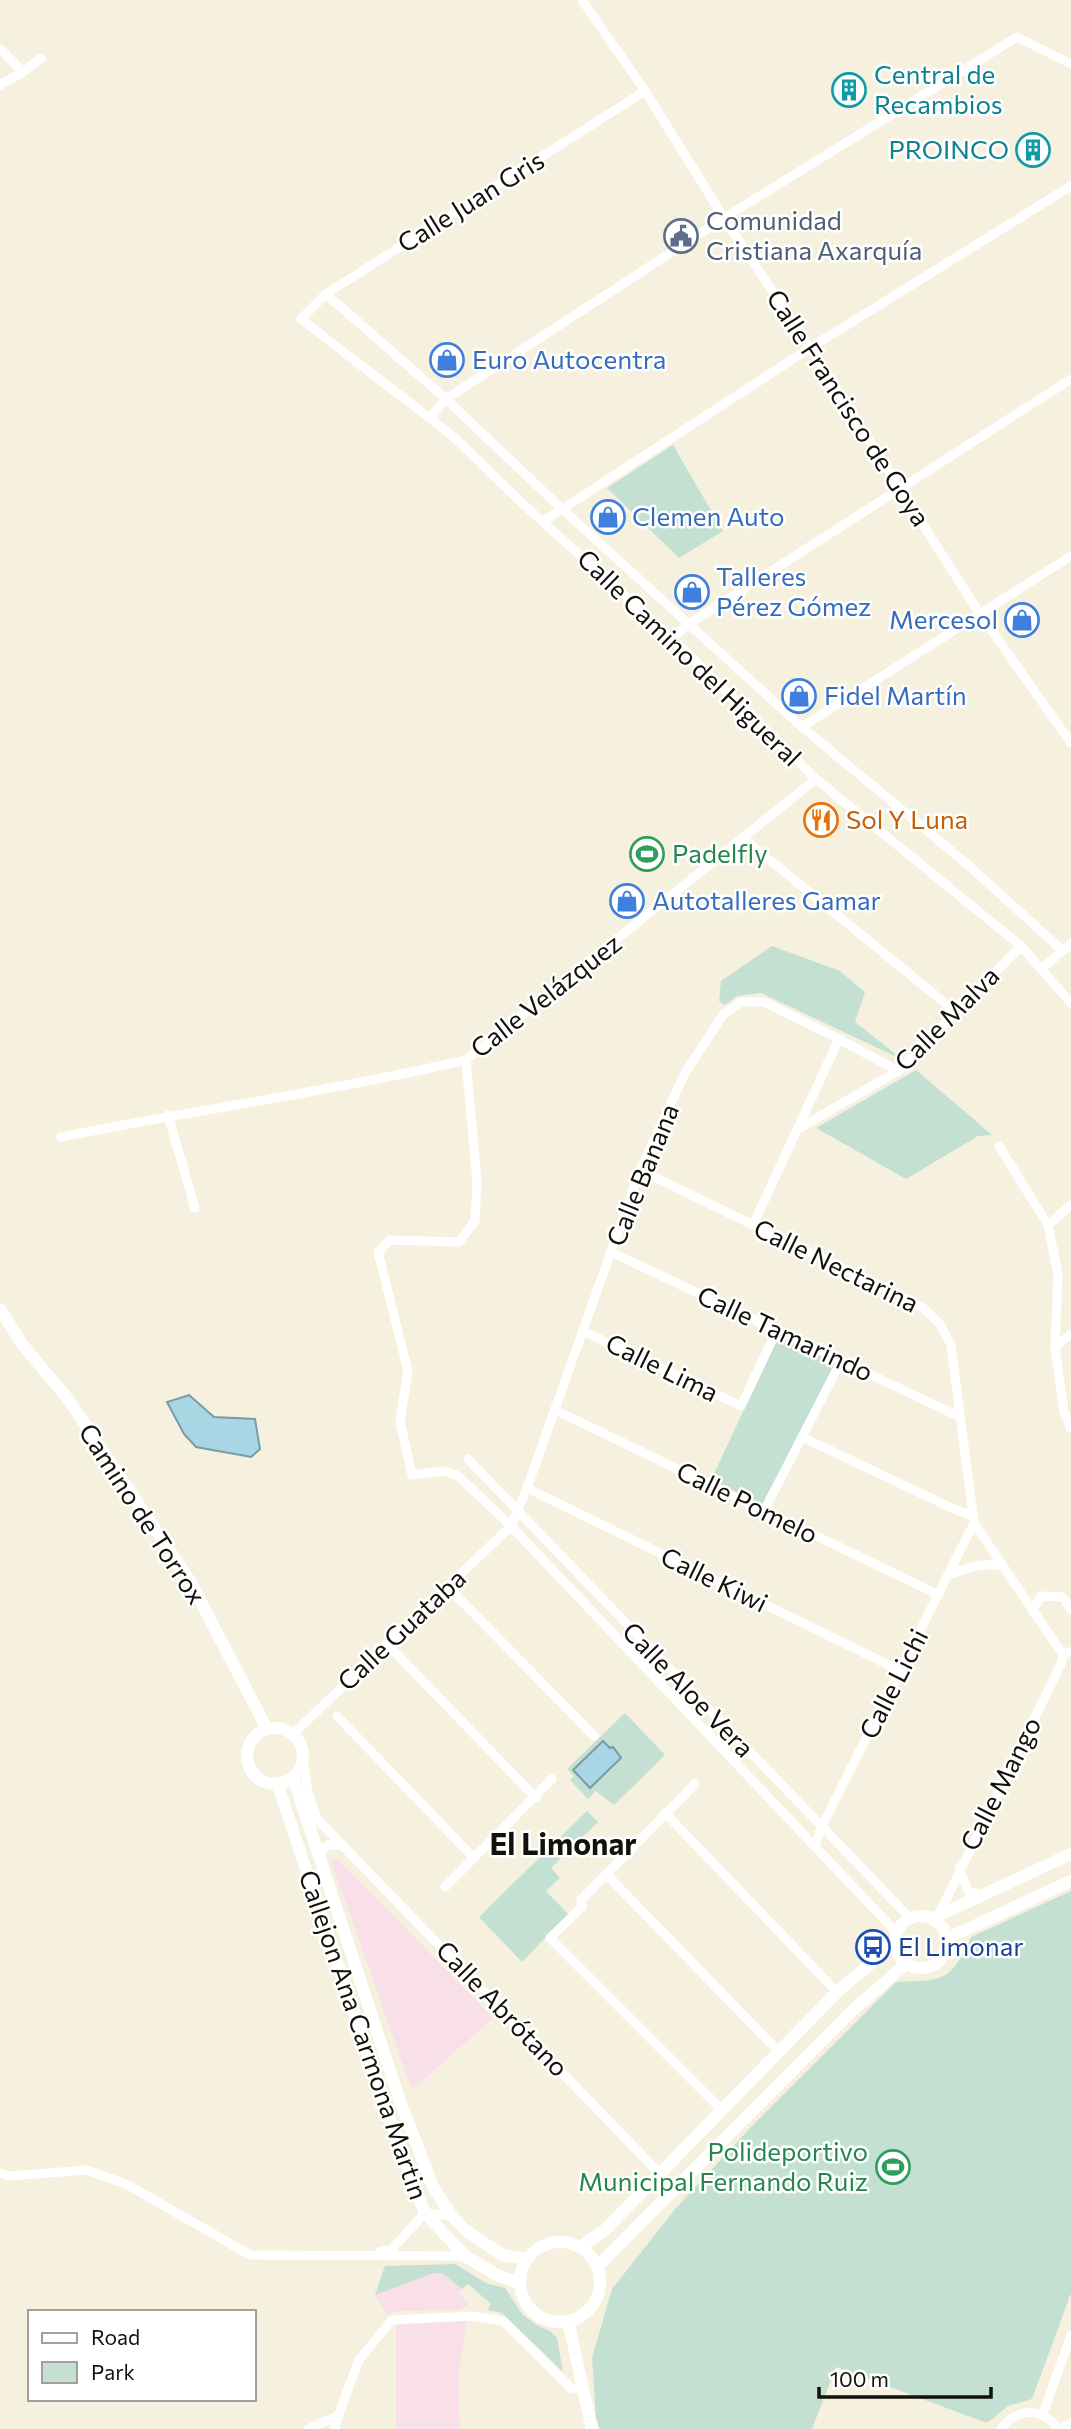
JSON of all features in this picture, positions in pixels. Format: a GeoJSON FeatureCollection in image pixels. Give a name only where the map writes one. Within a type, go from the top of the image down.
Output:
{"type":"FeatureCollection","features":[{"type":"Feature","properties":{"kind":"street","name":"Calle Francisco de Goya"},"geometry":{"type":"LineString","coordinates":[[582,0],[645,91],[980,614],[1071,743]]}},
{"type":"Feature","properties":{"kind":"street"},"geometry":{"type":"LineString","coordinates":[[430,418],[446,399],[724,218],[1017,37],[1071,65]]}},
{"type":"Feature","properties":{"kind":"street"},"geometry":{"type":"LineString","coordinates":[[0,49],[23,72]]}},
{"type":"Feature","properties":{"kind":"street"},"geometry":{"type":"LineString","coordinates":[[0,85],[41,58]]}},
{"type":"Feature","properties":{"kind":"street","name":"Calle Juan Gris"},"geometry":{"type":"LineString","coordinates":[[301,318],[326,294],[645,91]]}},
{"type":"Feature","properties":{"kind":"street"},"geometry":{"type":"LineString","coordinates":[[544,521],[810,348],[1071,186]]}},
{"type":"Feature","properties":{"kind":"street","name":"Calle Camino del Higueral"},"geometry":{"type":"LineString","coordinates":[[326,294],[446,399],[562,509],[802,727],[967,864],[1063,951]]}},
{"type":"Feature","properties":{"kind":"street","name":"Calle Camino del Higueral"},"geometry":{"type":"LineString","coordinates":[[301,318],[454,437],[524,505],[672,638],[816,779],[1021,946],[1071,1003]]}},
{"type":"Feature","properties":{"kind":"street"},"geometry":{"type":"LineString","coordinates":[[672,638],[689,624],[1071,379]]}},
{"type":"Feature","properties":{"kind":"street"},"geometry":{"type":"LineString","coordinates":[[802,727],[1071,556]]}},
{"type":"Feature","properties":{"kind":"street","name":"Calle Velázquez"},"geometry":{"type":"LineString","coordinates":[[61,1137],[168,1115],[403,1075],[466,1060],[816,779]]}},
{"type":"Feature","properties":{"kind":"street"},"geometry":{"type":"LineString","coordinates":[[744,839],[956,1012]]}},
{"type":"Feature","properties":{"kind":"street"},"geometry":{"type":"LineString","coordinates":[[1041,969],[1071,944]]}},
{"type":"Feature","properties":{"kind":"street","name":"Calle Malva"},"geometry":{"type":"LineString","coordinates":[[797,1129],[898,1071],[1021,946]]}},
{"type":"Feature","properties":{"kind":"street","name":"Calle Banana"},"geometry":{"type":"LineString","coordinates":[[511,1526],[640,1170],[685,1073],[723,1016],[741,1002],[765,1002],[898,1071]]}},
{"type":"Feature","properties":{"kind":"street"},"geometry":{"type":"LineString","coordinates":[[753,1225],[839,1039]]}},
{"type":"Feature","properties":{"kind":"street","name":"Calle Aloe Vera"},"geometry":{"type":"LineString","coordinates":[[466,1060],[477,1181],[475,1221],[459,1242],[390,1240],[378,1252],[408,1371],[400,1421],[412,1475],[444,1471],[458,1476],[511,1526],[816,1846],[896,1938]]}},
{"type":"Feature","properties":{"kind":"street"},"geometry":{"type":"LineString","coordinates":[[168,1115],[195,1208]]}},
{"type":"Feature","properties":{"kind":"street"},"geometry":{"type":"LineString","coordinates":[[999,1146],[1048,1225],[1058,1274],[1055,1347],[1064,1412],[1071,1428]]}},
{"type":"Feature","properties":{"kind":"street","name":"Calle Nectarina"},"geometry":{"type":"LineString","coordinates":[[640,1170],[922,1307],[940,1324],[951,1345],[974,1519],[1032,1611],[1067,1653]]}},
{"type":"Feature","properties":{"kind":"street"},"geometry":{"type":"LineString","coordinates":[[1048,1225],[1071,1205]]}},
{"type":"Feature","properties":{"kind":"street","name":"Calle Tamarindo"},"geometry":{"type":"LineString","coordinates":[[611,1252],[960,1417]]}},
{"type":"Feature","properties":{"kind":"street","name":"Camino de Torrox"},"geometry":{"type":"LineString","coordinates":[[0,1310],[22,1344],[68,1399],[190,1581],[267,1729]]}},
{"type":"Feature","properties":{"kind":"street","name":"Calle Lima"},"geometry":{"type":"LineString","coordinates":[[583,1331],[741,1406],[777,1331]]}},
{"type":"Feature","properties":{"kind":"street"},"geometry":{"type":"LineString","coordinates":[[1055,1347],[1071,1334]]}},
{"type":"Feature","properties":{"kind":"street"},"geometry":{"type":"LineString","coordinates":[[764,1511],[841,1361]]}},
{"type":"Feature","properties":{"kind":"street","name":"Calle Pomelo"},"geometry":{"type":"LineString","coordinates":[[555,1410],[939,1595]]}},
{"type":"Feature","properties":{"kind":"street"},"geometry":{"type":"LineString","coordinates":[[802,1437],[974,1519]]}},
{"type":"Feature","properties":{"kind":"street","name":"Calle Aloe Vera"},"geometry":{"type":"LineString","coordinates":[[468,1459],[910,1918]]}},
{"type":"Feature","properties":{"kind":"street","name":"Calle Kiwi"},"geometry":{"type":"LineString","coordinates":[[527,1488],[901,1671]]}},
{"type":"Feature","properties":{"kind":"street","name":"Calle Lichi"},"geometry":{"type":"LineString","coordinates":[[816,1846],[821,1828],[949,1575],[974,1519]]}},
{"type":"Feature","properties":{"kind":"street","name":"Calle Guataba"},"geometry":{"type":"LineString","coordinates":[[293,1734],[511,1526]]}},
{"type":"Feature","properties":{"kind":"street"},"geometry":{"type":"LineString","coordinates":[[949,1575],[971,1566],[1002,1566]]}},
{"type":"Feature","properties":{"kind":"street"},"geometry":{"type":"LineString","coordinates":[[448,1587],[594,1736]]}},
{"type":"Feature","properties":{"kind":"street"},"geometry":{"type":"LineString","coordinates":[[1032,1611],[1041,1596],[1067,1594],[1071,1610]]}},
{"type":"Feature","properties":{"kind":"street"},"geometry":{"type":"LineString","coordinates":[[386,1643],[536,1798]]}},
{"type":"Feature","properties":{"kind":"street","name":"Calle Mango"},"geometry":{"type":"LineString","coordinates":[[936,1916],[1067,1653]]}},
{"type":"Feature","properties":{"kind":"street"},"geometry":{"type":"LineString","coordinates":[[337,1716],[474,1858]]}},
{"type":"Feature","properties":{"kind":"street"},"geometry":{"type":"LineString","coordinates":[[276,1728],[293,1734],[302,1746],[303,1759],[293,1777],[277,1783],[265,1782],[256,1776],[249,1766],[247,1755],[252,1740],[267,1729],[276,1728]]}},
{"type":"Feature","properties":{"kind":"street","name":"Calle Abrótano"},"geometry":{"type":"LineString","coordinates":[[303,1759],[308,1793],[318,1820],[660,2174]]}},
{"type":"Feature","properties":{"kind":"street","name":"Callejon Ana Carmona Martin"},"geometry":{"type":"LineString","coordinates":[[293,1777],[400,2101],[433,2187],[465,2230],[502,2255],[527,2259]]}},
{"type":"Feature","properties":{"kind":"street"},"geometry":{"type":"LineString","coordinates":[[445,1887],[552,1779]]}},
{"type":"Feature","properties":{"kind":"street","name":"Callejon Ana Carmona Martin"},"geometry":{"type":"LineString","coordinates":[[277,1783],[393,2129],[425,2213],[465,2256],[497,2275],[520,2284]]}},
{"type":"Feature","properties":{"kind":"street"},"geometry":{"type":"LineString","coordinates":[[695,1784],[581,1900],[582,1907],[550,1938],[722,2110]]}},
{"type":"Feature","properties":{"kind":"street"},"geometry":{"type":"LineString","coordinates":[[665,1813],[836,1992]]}},
{"type":"Feature","properties":{"kind":"street"},"geometry":{"type":"LineString","coordinates":[[318,1855],[328,1845],[343,1845]]}},
{"type":"Feature","properties":{"kind":"street"},"geometry":{"type":"LineString","coordinates":[[580,2247],[604,2231],[836,1992],[896,1938],[902,1924],[910,1918],[936,1916],[1071,1854]]}},
{"type":"Feature","properties":{"kind":"street"},"geometry":{"type":"LineString","coordinates":[[959,1868],[968,1891],[981,1895]]}},
{"type":"Feature","properties":{"kind":"street"},"geometry":{"type":"LineString","coordinates":[[606,1874],[779,2052]]}},
{"type":"Feature","properties":{"kind":"street"},"geometry":{"type":"LineString","coordinates":[[947,1938],[1071,1881]]}},
{"type":"Feature","properties":{"kind":"street"},"geometry":{"type":"LineString","coordinates":[[896,1938],[898,1954],[905,1964],[925,1969],[935,1965],[943,1958],[947,1948],[943,1926],[936,1916]]}},
{"type":"Feature","properties":{"kind":"street"},"geometry":{"type":"LineString","coordinates":[[597,2267],[854,2009],[905,1964]]}},
{"type":"Feature","properties":{"kind":"street"},"geometry":{"type":"LineString","coordinates":[[0,2173],[9,2176],[87,2170],[128,2185],[250,2255],[465,2256]]}},
{"type":"Feature","properties":{"kind":"street"},"geometry":{"type":"LineString","coordinates":[[355,2257],[391,2250],[425,2213],[452,2216]]}},
{"type":"Feature","properties":{"kind":"street"},"geometry":{"type":"LineString","coordinates":[[566,2242],[580,2247],[597,2267],[600,2281],[598,2294],[586,2311],[568,2321],[541,2317],[523,2297],[520,2284],[527,2259],[538,2249],[551,2243],[566,2242]]}},
{"type":"Feature","properties":{"kind":"street"},"geometry":{"type":"LineString","coordinates":[[335,2429],[359,2360],[392,2320],[473,2316],[503,2321],[572,2389],[582,2388]]}},
{"type":"Feature","properties":{"kind":"street"},"geometry":{"type":"LineString","coordinates":[[568,2321],[592,2429]]}},
{"type":"Feature","properties":{"kind":"street"},"geometry":{"type":"LineString","coordinates":[[1043,2414],[1071,2335]]}},
{"type":"Feature","properties":{"kind":"street"},"geometry":{"type":"LineString","coordinates":[[1000,2429],[1008,2419],[1019,2413],[1043,2414],[1058,2429],[1071,2423]]}},
{"type":"Feature","properties":{"kind":"street"},"geometry":{"type":"LineString","coordinates":[[308,2429],[338,2416]]}},
{"type":"Feature","properties":{"kind":"shaded area"},"geometry":{"type":"Polygon","coordinates":[[[337,1858],[493,2018],[412,2090],[331,1861],[337,1858]]]}},
{"type":"Feature","properties":{"kind":"shaded area"},"geometry":{"type":"Polygon","coordinates":[[[434,2273],[443,2274],[462,2289],[459,2293],[468,2305],[459,2310],[399,2311],[386,2314],[375,2295],[434,2273]]]}},
{"type":"Feature","properties":{"kind":"shaded area"},"geometry":{"type":"Polygon","coordinates":[[[467,2320],[458,2378],[460,2429],[396,2429],[396,2325],[467,2320]]]}},
{"type":"Feature","properties":{"kind":"green space"},"geometry":{"type":"Polygon","coordinates":[[[673,445],[723,531],[679,558],[607,488],[673,445]]]}},
{"type":"Feature","properties":{"kind":"green space"},"geometry":{"type":"Polygon","coordinates":[[[772,946],[840,971],[865,992],[855,1022],[903,1060],[761,993],[737,996],[725,1005],[719,1001],[721,981],[772,946]]]}},
{"type":"Feature","properties":{"kind":"green space"},"geometry":{"type":"Polygon","coordinates":[[[916,1070],[992,1135],[978,1136],[906,1179],[816,1128],[916,1070]]]}},
{"type":"Feature","properties":{"kind":"green space"},"geometry":{"type":"Polygon","coordinates":[[[779,1335],[836,1363],[763,1506],[710,1482],[779,1335]]]}},
{"type":"Feature","properties":{"kind":"green space"},"geometry":{"type":"Polygon","coordinates":[[[625,1713],[665,1755],[614,1805],[596,1791],[588,1799],[570,1780],[574,1776],[567,1769],[625,1713]]]}},
{"type":"Feature","properties":{"kind":"green space"},"geometry":{"type":"Polygon","coordinates":[[[587,1811],[598,1822],[551,1868],[560,1878],[546,1891],[568,1914],[522,1962],[479,1917],[587,1811]]]}},
{"type":"Feature","properties":{"kind":"green space","name":"Polideportivo Municipal Fernando Ruiz"},"geometry":{"type":"Polygon","coordinates":[[[1071,1891],[1071,2293],[1032,2399],[1008,2406],[987,2423],[836,2367],[812,2429],[600,2429],[596,2418],[592,2358],[612,2289],[676,2208],[753,2125],[896,1982],[925,1981],[944,1976],[957,1963],[971,1937],[1071,1891]]]}},
{"type":"Feature","properties":{"kind":"green space"},"geometry":{"type":"Polygon","coordinates":[[[455,2264],[486,2283],[505,2288],[522,2314],[557,2338],[563,2372],[502,2313],[487,2310],[491,2304],[468,2284],[462,2289],[443,2274],[434,2273],[375,2295],[385,2266],[455,2264]]]}},
{"type":"Feature","properties":{"kind":"water"},"geometry":{"type":"Polygon","coordinates":[[[189,1395],[214,1417],[255,1419],[260,1449],[251,1457],[196,1447],[184,1434],[167,1402],[189,1395]]]}},
{"type":"Feature","properties":{"kind":"water"},"geometry":{"type":"Polygon","coordinates":[[[603,1741],[610,1748],[613,1747],[621,1758],[590,1788],[573,1770],[603,1741]]]}},
{"type":"Feature","properties":{"kind":"place","name":"Central de Recambios"},"geometry":{"type":"Point","coordinates":[849,90]}},
{"type":"Feature","properties":{"kind":"place","name":"PROINCO"},"geometry":{"type":"Point","coordinates":[1033,150]}},
{"type":"Feature","properties":{"kind":"place","name":"Comunidad Cristiana Axarquía"},"geometry":{"type":"Point","coordinates":[681,236]}},
{"type":"Feature","properties":{"kind":"place","name":"Euro Autocentra"},"geometry":{"type":"Point","coordinates":[447,360]}},
{"type":"Feature","properties":{"kind":"place","name":"Clemen Auto"},"geometry":{"type":"Point","coordinates":[608,517]}},
{"type":"Feature","properties":{"kind":"place","name":"Talleres Pérez Gómez"},"geometry":{"type":"Point","coordinates":[692,592]}},
{"type":"Feature","properties":{"kind":"place","name":"Mercesol"},"geometry":{"type":"Point","coordinates":[1022,620]}},
{"type":"Feature","properties":{"kind":"place","name":"Fidel Martín"},"geometry":{"type":"Point","coordinates":[799,696]}},
{"type":"Feature","properties":{"kind":"place","name":"Sol Y Luna"},"geometry":{"type":"Point","coordinates":[821,820]}},
{"type":"Feature","properties":{"kind":"place","name":"Padelfly"},"geometry":{"type":"Point","coordinates":[647,854]}},
{"type":"Feature","properties":{"kind":"place","name":"Autotalleres Gamar"},"geometry":{"type":"Point","coordinates":[627,901]}},
{"type":"Feature","properties":{"kind":"place","name":"El Limonar"},"geometry":{"type":"Point","coordinates":[873,1947]}},
{"type":"Feature","properties":{"kind":"place","name":"Polideportivo Municipal Fernando Ruiz"},"geometry":{"type":"Point","coordinates":[893,2167]}},
{"type":"Feature","properties":{"kind":"district","name":"El Limonar"},"geometry":{"type":"Point","coordinates":[563,1845]}}]}
